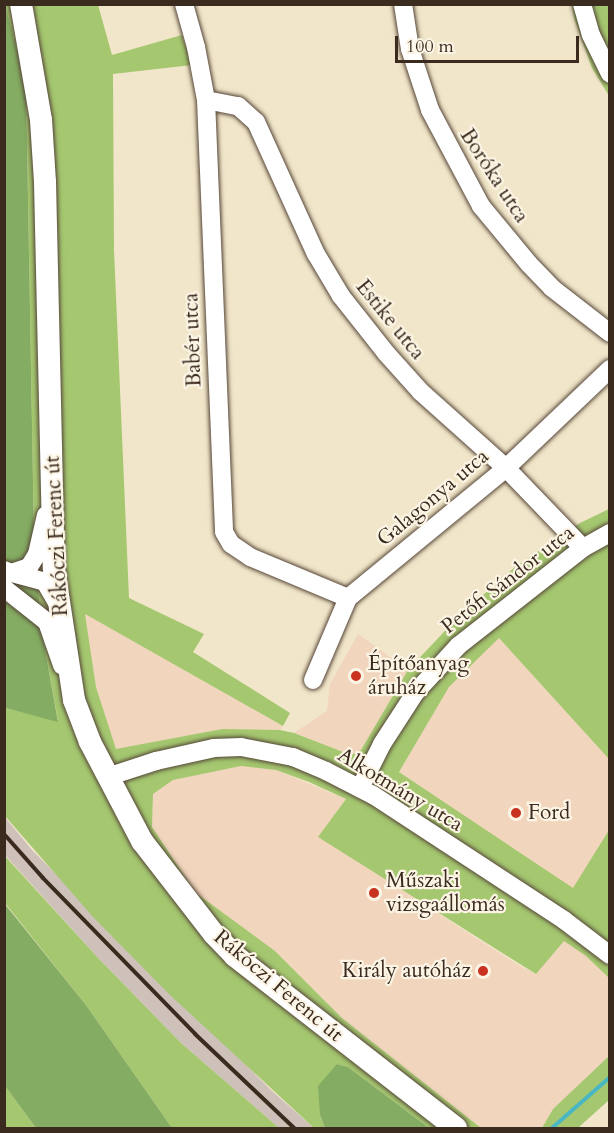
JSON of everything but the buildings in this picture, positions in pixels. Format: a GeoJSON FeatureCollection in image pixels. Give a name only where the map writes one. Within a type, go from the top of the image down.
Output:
{"type":"FeatureCollection","features":[{"type":"Feature","properties":{"kind":"main road","name":"Rákóczi Ferenc út"},"geometry":{"type":"LineString","coordinates":[[21,4],[41,120],[50,310],[52,438],[50,575],[74,700],[106,777],[147,848],[183,897],[235,956],[456,1128]]}},
{"type":"Feature","properties":{"kind":"street","name":"Babér utca"},"geometry":{"type":"LineString","coordinates":[[184,4],[196,47],[206,100],[224,532],[231,544],[250,557],[348,598]]}},
{"type":"Feature","properties":{"kind":"street","name":"Boróka utca"},"geometry":{"type":"LineString","coordinates":[[403,4],[410,49],[426,100],[443,139],[481,206],[521,255],[552,288],[609,333]]}},
{"type":"Feature","properties":{"kind":"street"},"geometry":{"type":"LineString","coordinates":[[582,4],[591,35],[609,74]]}},
{"type":"Feature","properties":{"kind":"street","name":"Estike utca"},"geometry":{"type":"LineString","coordinates":[[206,100],[230,104],[251,115],[268,147],[316,254],[341,297],[380,346],[421,392],[506,468],[583,548]]}},
{"type":"Feature","properties":{"kind":"street","name":"Galagonya utca"},"geometry":{"type":"LineString","coordinates":[[313,681],[348,598],[506,468],[609,369]]}},
{"type":"Feature","properties":{"kind":"street"},"geometry":{"type":"LineString","coordinates":[[6,579],[29,567],[37,554],[44,531],[52,438]]}},
{"type":"Feature","properties":{"kind":"street","name":"Petőfi Sándor utca"},"geometry":{"type":"LineString","coordinates":[[360,788],[382,744],[415,693],[453,652],[476,629],[583,548],[609,533]]}},
{"type":"Feature","properties":{"kind":"street"},"geometry":{"type":"LineString","coordinates":[[6,579],[50,575]]}},
{"type":"Feature","properties":{"kind":"street"},"geometry":{"type":"LineString","coordinates":[[6,579],[47,622],[74,700]]}},
{"type":"Feature","properties":{"kind":"street","name":"Alkotmány utca"},"geometry":{"type":"LineString","coordinates":[[106,777],[188,753],[232,747],[293,758],[360,788],[564,920],[609,956]]}},
{"type":"Feature","properties":{"kind":"shaded area"},"geometry":{"type":"Polygon","coordinates":[[[85,614],[283,726],[280,730],[222,729],[116,750],[96,687],[85,614]]]}},
{"type":"Feature","properties":{"kind":"shaded area"},"geometry":{"type":"Polygon","coordinates":[[[358,634],[408,670],[361,750],[351,755],[294,733],[327,711],[330,684],[358,634]]]}},
{"type":"Feature","properties":{"kind":"shaded area"},"geometry":{"type":"Polygon","coordinates":[[[499,638],[609,759],[609,830],[573,889],[399,772],[449,687],[499,638]]]}},
{"type":"Feature","properties":{"kind":"shaded area"},"geometry":{"type":"Polygon","coordinates":[[[241,766],[276,770],[346,799],[319,837],[515,963],[536,974],[563,940],[586,956],[609,978],[609,1056],[553,1109],[542,1128],[481,1128],[342,1018],[275,951],[196,893],[152,827],[153,794],[173,780],[241,766]]]}},
{"type":"Feature","properties":{"kind":"shaded area"},"geometry":{"type":"Polygon","coordinates":[[[4,816],[32,850],[272,1091],[314,1128],[279,1128],[181,1043],[100,960],[5,855],[4,816]]]}},
{"type":"Feature","properties":{"kind":"green space"},"geometry":{"type":"Polygon","coordinates":[[[5,4],[26,84],[34,538],[42,633],[58,722],[5,708],[5,4]]]}},
{"type":"Feature","properties":{"kind":"green space"},"geometry":{"type":"Polygon","coordinates":[[[5,5],[98,5],[112,55],[182,35],[192,65],[113,74],[114,250],[129,598],[204,634],[193,652],[290,713],[283,726],[85,614],[96,687],[116,749],[222,729],[280,730],[294,733],[351,755],[361,750],[408,670],[459,616],[515,567],[580,523],[609,509],[609,759],[499,638],[449,687],[399,772],[573,888],[609,830],[609,978],[586,956],[564,941],[536,974],[318,837],[346,799],[309,782],[276,770],[241,766],[173,780],[153,794],[152,827],[196,893],[275,951],[342,1018],[481,1128],[429,1128],[348,1067],[337,1064],[320,1115],[325,1128],[314,1128],[170,995],[93,917],[5,816],[4,708],[58,721],[42,633],[34,538],[26,84],[5,5]]]}},
{"type":"Feature","properties":{"kind":"green space"},"geometry":{"type":"Polygon","coordinates":[[[572,5],[609,5],[609,96],[592,68],[574,18],[572,5]]]}},
{"type":"Feature","properties":{"kind":"green space"},"geometry":{"type":"Polygon","coordinates":[[[4,855],[100,960],[181,1043],[279,1128],[172,1128],[86,1005],[5,903],[4,855]]]}},
{"type":"Feature","properties":{"kind":"green space"},"geometry":{"type":"Polygon","coordinates":[[[4,903],[86,1005],[172,1128],[36,1128],[5,1086],[4,903]]]}},
{"type":"Feature","properties":{"kind":"green space"},"geometry":{"type":"Polygon","coordinates":[[[609,1056],[609,1100],[580,1128],[542,1128],[553,1109],[609,1056]]]}},
{"type":"Feature","properties":{"kind":"green space"},"geometry":{"type":"Polygon","coordinates":[[[337,1064],[348,1067],[429,1128],[325,1128],[320,1115],[318,1086],[337,1064]]]}},
{"type":"Feature","properties":{"kind":"green space"},"geometry":{"type":"Polygon","coordinates":[[[5,1086],[36,1128],[5,1128],[5,1086]]]}},
{"type":"Feature","properties":{"kind":"waterway"},"geometry":{"type":"LineString","coordinates":[[552,1128],[610,1077]]}},
{"type":"Feature","properties":{"kind":"railway"},"geometry":{"type":"LineString","coordinates":[[4,834],[43,878],[195,1034],[294,1128]]}},
{"type":"Feature","properties":{"kind":"place","name":"Építőanyag áruház"},"geometry":{"type":"Point","coordinates":[356,676]}},
{"type":"Feature","properties":{"kind":"place","name":"Ford"},"geometry":{"type":"Point","coordinates":[516,813]}},
{"type":"Feature","properties":{"kind":"place","name":"Műszaki vizsgaállomás"},"geometry":{"type":"Point","coordinates":[374,893]}},
{"type":"Feature","properties":{"kind":"place","name":"Király autóház"},"geometry":{"type":"Point","coordinates":[483,971]}}]}
